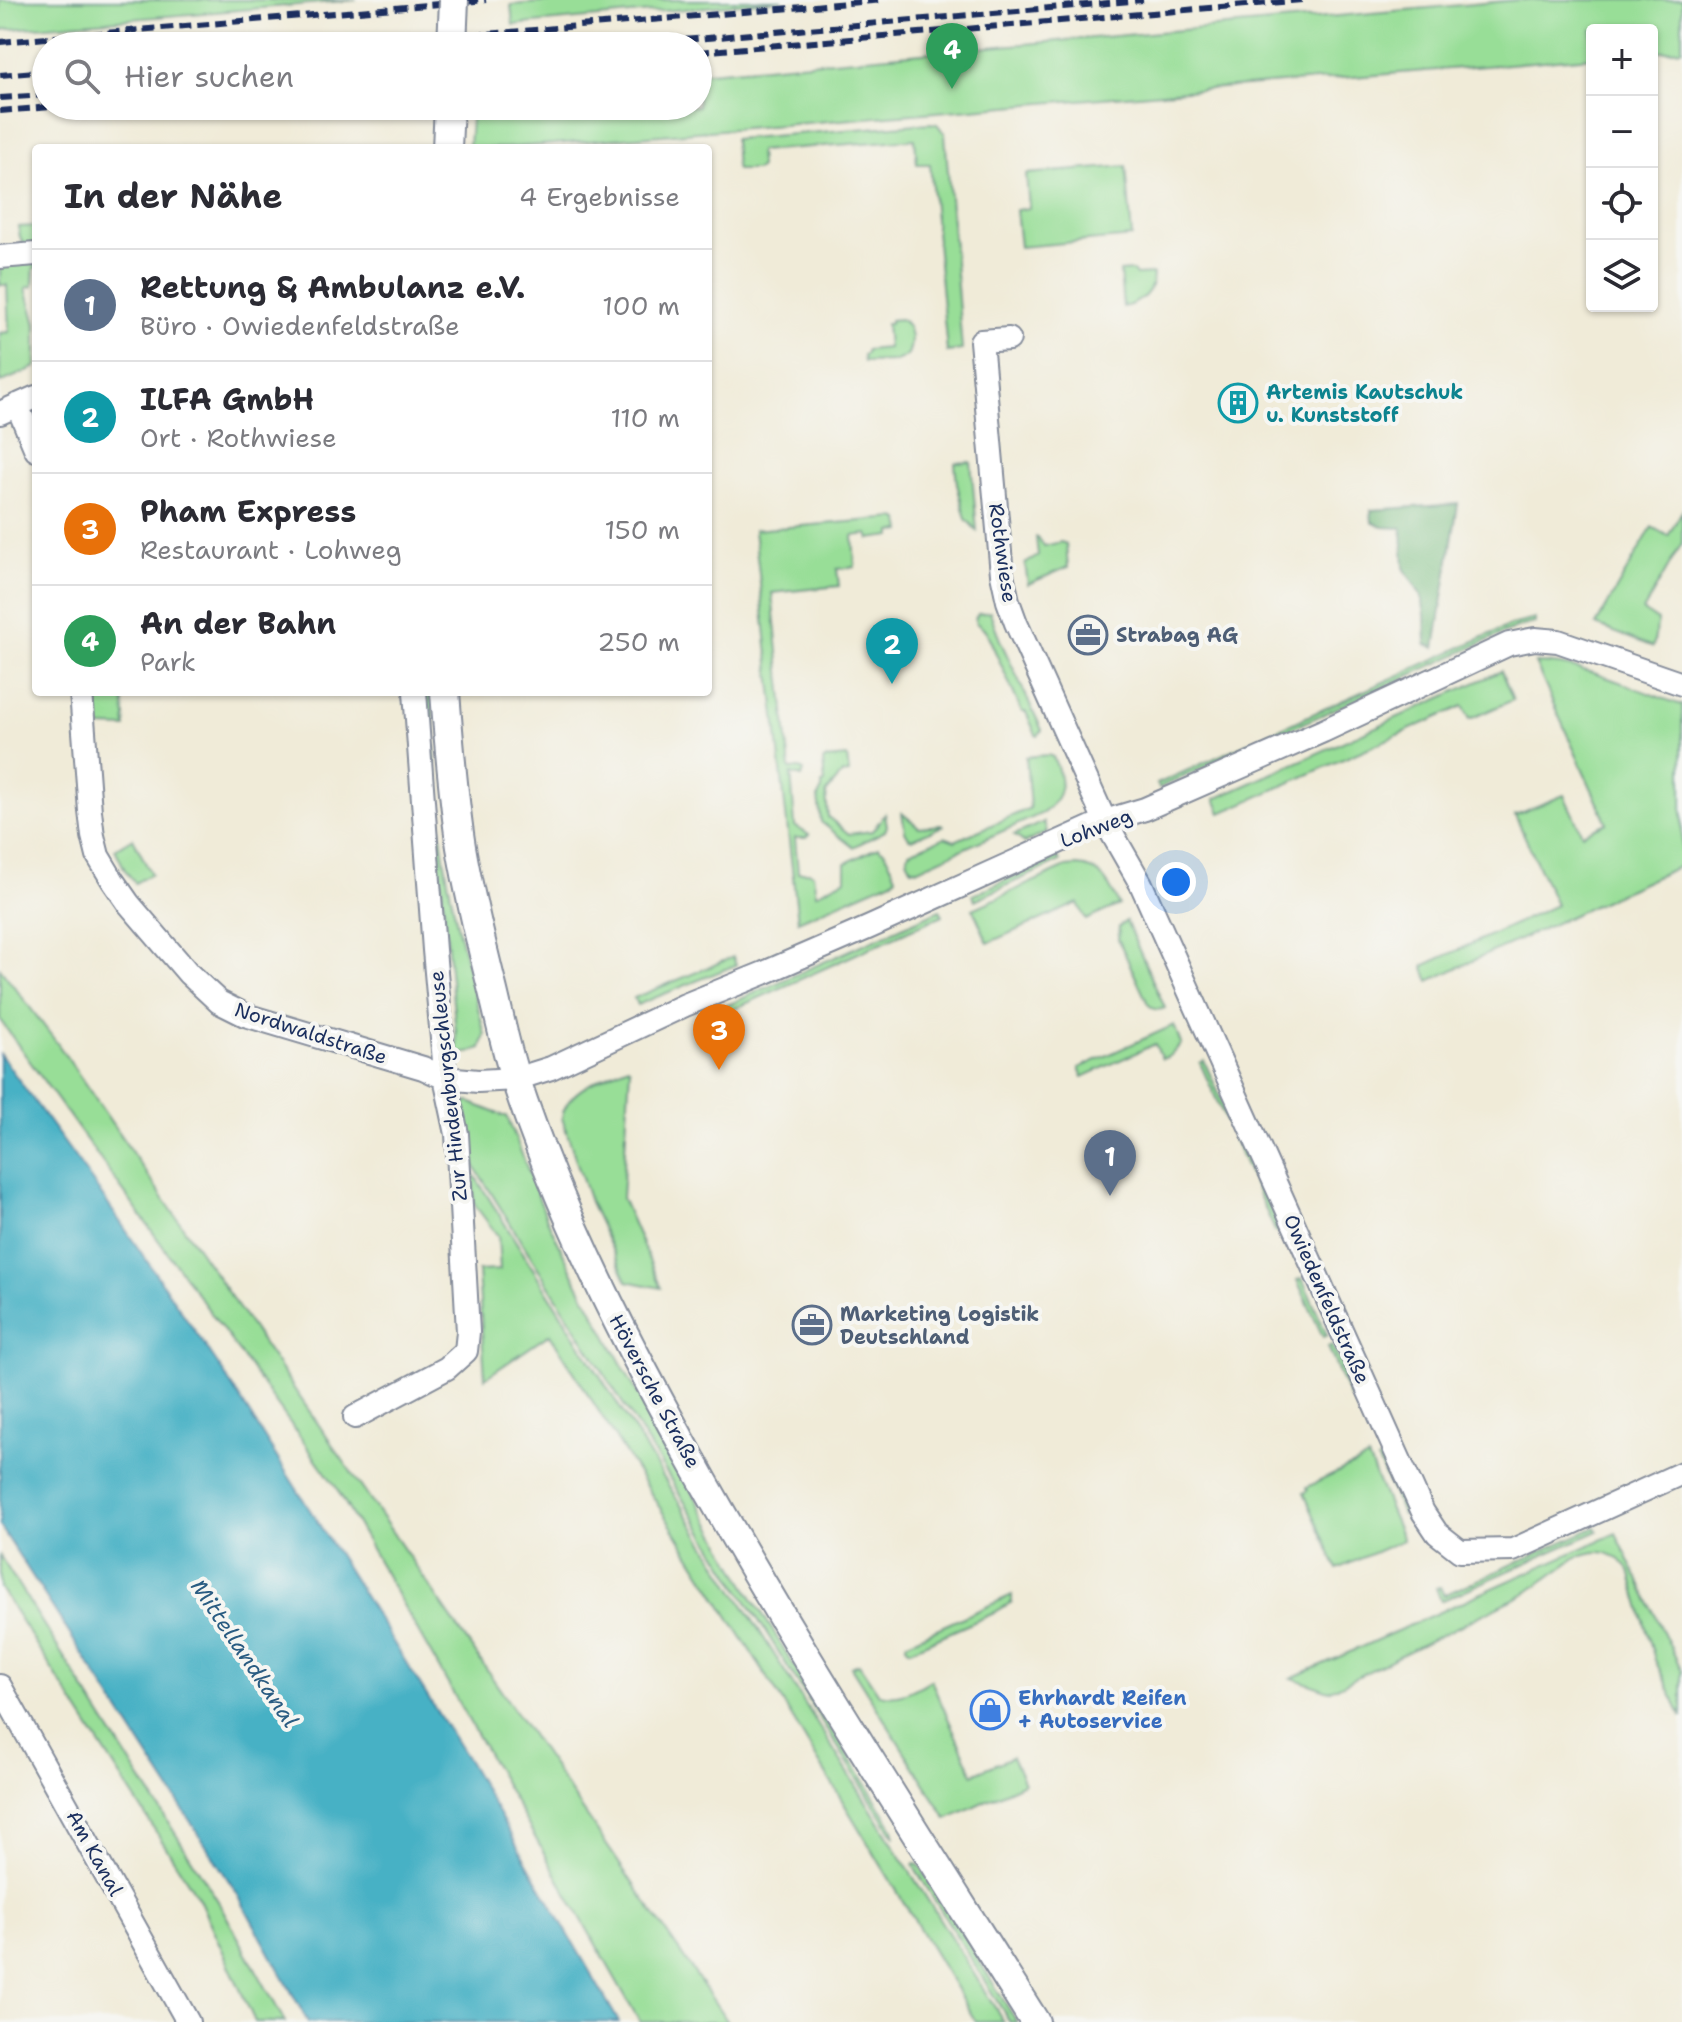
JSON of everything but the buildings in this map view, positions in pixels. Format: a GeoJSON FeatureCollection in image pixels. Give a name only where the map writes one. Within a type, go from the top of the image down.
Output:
{"type":"FeatureCollection","features":[{"type":"Feature","properties":{"kind":"main road"},"geometry":{"type":"LineString","coordinates":[[453,32],[454,0]]}},
{"type":"Feature","properties":{"kind":"main road"},"geometry":{"type":"LineString","coordinates":[[447,144],[448,120]]}},
{"type":"Feature","properties":{"kind":"main road","name":"Höversche Straße"},"geometry":{"type":"LineString","coordinates":[[445,696],[461,847],[479,935],[516,1079],[578,1238],[613,1315],[732,1533],[1035,2022]]}},
{"type":"Feature","properties":{"kind":"street"},"geometry":{"type":"LineString","coordinates":[[0,257],[32,254]]}},
{"type":"Feature","properties":{"kind":"street","name":"Rothwiese"},"geometry":{"type":"LineString","coordinates":[[1009,339],[981,341],[1002,574],[1016,623],[1105,821]]}},
{"type":"Feature","properties":{"kind":"street"},"geometry":{"type":"LineString","coordinates":[[18,405],[32,440]]}},
{"type":"Feature","properties":{"kind":"street","name":"Lohweg"},"geometry":{"type":"LineString","coordinates":[[516,1079],[551,1068],[685,1005],[883,922],[1105,821],[1168,799],[1509,644],[1535,639],[1558,641],[1682,684]]}},
{"type":"Feature","properties":{"kind":"street","name":"Nordwaldstraße"},"geometry":{"type":"LineString","coordinates":[[81,696],[90,811],[98,856],[129,904],[189,974],[219,1002],[245,1015],[423,1068],[445,1078],[478,1081],[516,1079]]}},
{"type":"Feature","properties":{"kind":"street","name":"Zur Hindenburgschleuse"},"geometry":{"type":"LineString","coordinates":[[355,1417],[447,1368],[466,1351],[468,1332],[457,1134],[445,1078],[415,696]]}},
{"type":"Feature","properties":{"kind":"street","name":"Owiedenfeldstraße"},"geometry":{"type":"LineString","coordinates":[[1105,821],[1141,884],[1423,1512],[1437,1533],[1460,1551],[1513,1550],[1682,1473]]}},
{"type":"Feature","properties":{"kind":"street","name":"Am Kanal"},"geometry":{"type":"LineString","coordinates":[[0,1686],[188,2022]]}},
{"type":"Feature","properties":{"kind":"green space"},"geometry":{"type":"Polygon","coordinates":[[[0,0],[357,0],[0,30],[0,0]]]}},
{"type":"Feature","properties":{"kind":"green space"},"geometry":{"type":"Polygon","coordinates":[[[572,0],[782,0],[513,25],[511,5],[572,0]]]}},
{"type":"Feature","properties":{"kind":"green space"},"geometry":{"type":"Polygon","coordinates":[[[1518,0],[1682,0],[1682,49],[1658,51],[1658,24],[1586,24],[1586,58],[554,144],[469,144],[471,120],[712,120],[712,72],[1518,0]]]}},
{"type":"Feature","properties":{"kind":"green space"},"geometry":{"type":"Polygon","coordinates":[[[937,124],[945,134],[962,350],[947,352],[930,164],[917,164],[915,139],[759,151],[760,167],[756,170],[736,170],[734,139],[937,124]]]}},
{"type":"Feature","properties":{"kind":"green space"},"geometry":{"type":"Polygon","coordinates":[[[1126,166],[1132,237],[1020,247],[1016,210],[1029,208],[1026,174],[1126,166]]]}},
{"type":"Feature","properties":{"kind":"green space"},"geometry":{"type":"Polygon","coordinates":[[[32,226],[32,246],[25,247],[18,227],[32,226]]]}},
{"type":"Feature","properties":{"kind":"green space"},"geometry":{"type":"Polygon","coordinates":[[[32,262],[32,286],[26,288],[32,310],[32,369],[0,383],[0,333],[9,332],[7,285],[0,285],[0,265],[32,262]]]}},
{"type":"Feature","properties":{"kind":"green space"},"geometry":{"type":"Polygon","coordinates":[[[1133,271],[1136,275],[1153,274],[1151,286],[1145,296],[1123,307],[1120,272],[1133,271]]]}},
{"type":"Feature","properties":{"kind":"green space"},"geometry":{"type":"Polygon","coordinates":[[[900,319],[911,336],[907,356],[896,361],[864,362],[866,350],[888,348],[886,324],[890,324],[890,320],[900,319]]]}},
{"type":"Feature","properties":{"kind":"green space"},"geometry":{"type":"Polygon","coordinates":[[[971,462],[977,531],[966,519],[955,463],[971,462]]]}},
{"type":"Feature","properties":{"kind":"green space"},"geometry":{"type":"Polygon","coordinates":[[[1458,504],[1435,648],[1426,644],[1422,597],[1404,568],[1402,528],[1382,527],[1372,522],[1371,510],[1458,504]]]}},
{"type":"Feature","properties":{"kind":"green space"},"geometry":{"type":"Polygon","coordinates":[[[1682,511],[1682,543],[1643,611],[1658,621],[1653,647],[1596,625],[1652,527],[1668,536],[1682,511]]]}},
{"type":"Feature","properties":{"kind":"green space"},"geometry":{"type":"Polygon","coordinates":[[[900,520],[902,531],[892,532],[892,536],[870,539],[868,534],[853,536],[855,567],[837,569],[839,586],[772,593],[790,769],[804,771],[802,777],[791,774],[795,826],[809,835],[795,838],[798,872],[813,874],[816,894],[846,879],[846,863],[878,847],[885,852],[896,876],[798,921],[754,530],[900,520]]]}},
{"type":"Feature","properties":{"kind":"green space"},"geometry":{"type":"Polygon","coordinates":[[[1036,537],[1044,546],[1061,542],[1066,544],[1068,567],[1028,584],[1025,564],[1038,556],[1036,537]]]}},
{"type":"Feature","properties":{"kind":"green space"},"geometry":{"type":"Polygon","coordinates":[[[990,612],[1042,730],[1038,736],[1026,712],[1022,712],[986,631],[976,623],[978,614],[990,612]]]}},
{"type":"Feature","properties":{"kind":"green space"},"geometry":{"type":"Polygon","coordinates":[[[1535,619],[1535,623],[1504,633],[1159,788],[1157,784],[1511,625],[1535,619]]]}},
{"type":"Feature","properties":{"kind":"green space"},"geometry":{"type":"Polygon","coordinates":[[[1535,663],[1591,672],[1682,705],[1682,865],[1429,981],[1423,966],[1556,905],[1515,815],[1564,795],[1582,834],[1607,823],[1535,663]]]}},
{"type":"Feature","properties":{"kind":"green space"},"geometry":{"type":"Polygon","coordinates":[[[1501,671],[1513,700],[1470,719],[1463,706],[1221,813],[1215,799],[1501,671]]]}},
{"type":"Feature","properties":{"kind":"green space"},"geometry":{"type":"Polygon","coordinates":[[[97,696],[123,696],[126,728],[99,727],[97,696]]]}},
{"type":"Feature","properties":{"kind":"green space"},"geometry":{"type":"Polygon","coordinates":[[[423,696],[432,696],[442,844],[461,940],[485,1035],[481,1048],[458,1053],[423,696]]]}},
{"type":"Feature","properties":{"kind":"green space"},"geometry":{"type":"Polygon","coordinates":[[[847,757],[849,773],[842,774],[826,793],[828,817],[849,834],[872,831],[885,814],[887,826],[885,831],[853,847],[821,822],[818,797],[825,783],[823,761],[847,757]]]}},
{"type":"Feature","properties":{"kind":"green space"},"geometry":{"type":"Polygon","coordinates":[[[1026,757],[1053,757],[1057,766],[1060,788],[1055,800],[1043,813],[916,870],[912,869],[907,859],[909,852],[945,837],[955,841],[1030,808],[1026,757]]]}},
{"type":"Feature","properties":{"kind":"green space"},"geometry":{"type":"Polygon","coordinates":[[[902,813],[919,827],[943,826],[912,839],[905,831],[902,813]]]}},
{"type":"Feature","properties":{"kind":"green space"},"geometry":{"type":"Polygon","coordinates":[[[1044,822],[1047,832],[1025,843],[1014,835],[1044,822]]]}},
{"type":"Feature","properties":{"kind":"green space"},"geometry":{"type":"Polygon","coordinates":[[[133,838],[151,874],[135,883],[115,849],[133,838]]]}},
{"type":"Feature","properties":{"kind":"green space"},"geometry":{"type":"Polygon","coordinates":[[[1057,856],[1060,861],[975,900],[973,895],[1057,856]]]}},
{"type":"Feature","properties":{"kind":"green space"},"geometry":{"type":"Polygon","coordinates":[[[1077,866],[1098,874],[1108,884],[1119,905],[1086,920],[1078,903],[988,943],[973,909],[1066,867],[1077,866]]]}},
{"type":"Feature","properties":{"kind":"green space"},"geometry":{"type":"Polygon","coordinates":[[[940,910],[943,915],[712,1019],[710,1013],[940,910]]]}},
{"type":"Feature","properties":{"kind":"green space"},"geometry":{"type":"Polygon","coordinates":[[[1126,921],[1165,1008],[1156,1009],[1148,1004],[1118,939],[1119,927],[1126,921]]]}},
{"type":"Feature","properties":{"kind":"green space"},"geometry":{"type":"Polygon","coordinates":[[[733,957],[736,965],[637,1005],[634,998],[733,957]]]}},
{"type":"Feature","properties":{"kind":"green space"},"geometry":{"type":"Polygon","coordinates":[[[0,968],[57,1043],[728,2022],[640,2022],[336,1487],[0,1020],[0,968]]]}},
{"type":"Feature","properties":{"kind":"green space"},"geometry":{"type":"Polygon","coordinates":[[[1174,1025],[1181,1044],[1170,1056],[1162,1059],[1155,1044],[1083,1077],[1079,1068],[1174,1025]]]}},
{"type":"Feature","properties":{"kind":"green space"},"geometry":{"type":"Polygon","coordinates":[[[1204,1061],[1281,1231],[1276,1233],[1200,1063],[1204,1061]]]}},
{"type":"Feature","properties":{"kind":"green space"},"geometry":{"type":"Polygon","coordinates":[[[628,1066],[622,1198],[661,1288],[627,1281],[590,1202],[562,1118],[570,1099],[578,1092],[628,1066]]]}},
{"type":"Feature","properties":{"kind":"green space"},"geometry":{"type":"Polygon","coordinates":[[[469,1102],[507,1116],[547,1219],[578,1284],[740,1577],[893,1828],[895,1838],[473,1164],[463,1109],[469,1102]]]}},
{"type":"Feature","properties":{"kind":"green space"},"geometry":{"type":"Polygon","coordinates":[[[473,1175],[1004,2022],[976,2022],[782,1701],[550,1334],[485,1378],[478,1271],[500,1270],[498,1236],[474,1204],[473,1175]]]}},
{"type":"Feature","properties":{"kind":"green space"},"geometry":{"type":"Polygon","coordinates":[[[1302,1278],[1327,1335],[1323,1337],[1297,1280],[1302,1278]]]}},
{"type":"Feature","properties":{"kind":"green space"},"geometry":{"type":"Polygon","coordinates":[[[1332,1345],[1354,1394],[1349,1397],[1328,1347],[1332,1345]]]}},
{"type":"Feature","properties":{"kind":"green space"},"geometry":{"type":"Polygon","coordinates":[[[1368,1458],[1403,1540],[1337,1569],[1304,1493],[1308,1491],[1307,1487],[1368,1458]]]}},
{"type":"Feature","properties":{"kind":"green space"},"geometry":{"type":"Polygon","coordinates":[[[1383,1459],[1407,1513],[1403,1515],[1378,1461],[1383,1459]]]}},
{"type":"Feature","properties":{"kind":"green space"},"geometry":{"type":"Polygon","coordinates":[[[1596,1527],[1598,1531],[1441,1601],[1436,1588],[1440,1587],[1444,1595],[1596,1527]]]}},
{"type":"Feature","properties":{"kind":"green space"},"geometry":{"type":"Polygon","coordinates":[[[1616,1533],[1682,1671],[1682,1717],[1655,1660],[1630,1571],[1619,1559],[1600,1552],[1577,1557],[1528,1592],[1329,1691],[1292,1678],[1616,1533]]]}},
{"type":"Feature","properties":{"kind":"green space"},"geometry":{"type":"Polygon","coordinates":[[[0,1556],[218,1901],[285,2022],[255,2022],[199,1899],[0,1588],[0,1556]]]}},
{"type":"Feature","properties":{"kind":"green space"},"geometry":{"type":"Polygon","coordinates":[[[1012,1595],[1012,1602],[992,1614],[910,1650],[906,1646],[910,1641],[1012,1595]]]}},
{"type":"Feature","properties":{"kind":"green space"},"geometry":{"type":"Polygon","coordinates":[[[859,1664],[879,1694],[900,1694],[931,1680],[973,1774],[1012,1757],[1024,1783],[947,1819],[851,1667],[859,1664]]]}},
{"type":"Feature","properties":{"kind":"green space"},"geometry":{"type":"Polygon","coordinates":[[[914,1864],[924,1872],[1017,2022],[1010,2022],[914,1864]]]}},
{"type":"Feature","properties":{"kind":"water","name":"Mittellandkanal"},"geometry":{"type":"Polygon","coordinates":[[[0,1054],[97,1188],[225,1375],[468,1761],[619,2022],[308,2022],[238,1895],[0,1526],[0,1054]]]}},
{"type":"Feature","properties":{"kind":"railway"},"geometry":{"type":"LineString","coordinates":[[116,32],[486,0]]}},
{"type":"Feature","properties":{"kind":"railway"},"geometry":{"type":"LineString","coordinates":[[510,32],[884,0]]}},
{"type":"Feature","properties":{"kind":"railway"},"geometry":{"type":"LineString","coordinates":[[712,37],[1143,0]]}},
{"type":"Feature","properties":{"kind":"railway"},"geometry":{"type":"LineString","coordinates":[[712,51],[1303,0]]}},
{"type":"Feature","properties":{"kind":"railway"},"geometry":{"type":"LineString","coordinates":[[0,42],[32,39]]}},
{"type":"Feature","properties":{"kind":"railway"},"geometry":{"type":"LineString","coordinates":[[0,75],[32,72]]}},
{"type":"Feature","properties":{"kind":"railway"},"geometry":{"type":"LineString","coordinates":[[0,98],[32,96]]}},
{"type":"Feature","properties":{"kind":"railway"},"geometry":{"type":"LineString","coordinates":[[0,111],[32,109]]}},
{"type":"Feature","properties":{"kind":"place","name":"An der Bahn"},"geometry":{"type":"Point","coordinates":[952,89]}},
{"type":"Feature","properties":{"kind":"place","name":"Artemis Kautschuk u. Kunststoff"},"geometry":{"type":"Point","coordinates":[1238,403]}},
{"type":"Feature","properties":{"kind":"place","name":"Strabag AG"},"geometry":{"type":"Point","coordinates":[1088,635]}},
{"type":"Feature","properties":{"kind":"place","name":"ILFA GmbH"},"geometry":{"type":"Point","coordinates":[892,684]}},
{"type":"Feature","properties":{"kind":"place","name":"Pham Express"},"geometry":{"type":"Point","coordinates":[719,1070]}},
{"type":"Feature","properties":{"kind":"place","name":"Rettung & Ambulanz e.V."},"geometry":{"type":"Point","coordinates":[1110,1196]}},
{"type":"Feature","properties":{"kind":"place","name":"Marketing Logistik Deutschland"},"geometry":{"type":"Point","coordinates":[812,1325]}},
{"type":"Feature","properties":{"kind":"place","name":"Ehrhardt Reifen + Autoservice"},"geometry":{"type":"Point","coordinates":[990,1710]}}]}
